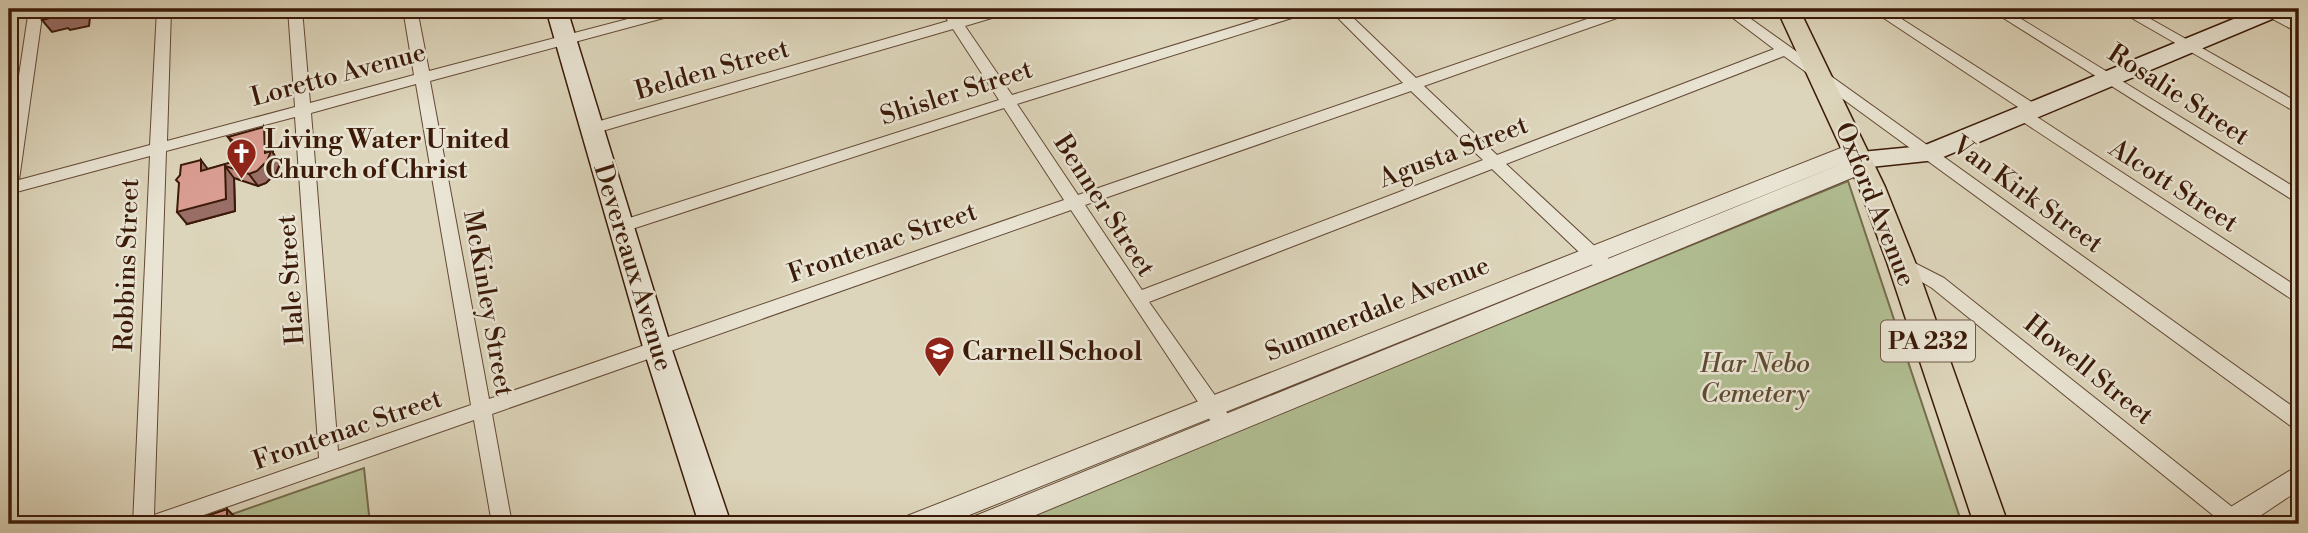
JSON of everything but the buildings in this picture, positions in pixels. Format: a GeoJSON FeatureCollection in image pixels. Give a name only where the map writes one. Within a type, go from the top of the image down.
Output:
{"type":"FeatureCollection","features":[{"type":"Feature","properties":{"kind":"main road","name":"Devereaux Avenue"},"geometry":{"type":"LineString","coordinates":[[556,9],[657,346],[715,524]]}},
{"type":"Feature","properties":{"kind":"main road","name":"Oxford Avenue"},"geometry":{"type":"LineString","coordinates":[[1788,9],[1861,160],[1901,262],[1991,524]]}},
{"type":"Feature","properties":{"kind":"main road","name":"Summerdale Avenue"},"geometry":{"type":"LineString","coordinates":[[1861,160],[1927,154],[2268,10]]}},
{"type":"Feature","properties":{"kind":"street"},"geometry":{"type":"LineString","coordinates":[[9,188],[36,9]]}},
{"type":"Feature","properties":{"kind":"street","name":"Robbins Street"},"geometry":{"type":"LineString","coordinates":[[143,524],[164,9]]}},
{"type":"Feature","properties":{"kind":"street","name":"Hale Street"},"geometry":{"type":"LineString","coordinates":[[295,9],[329,463]]}},
{"type":"Feature","properties":{"kind":"street","name":"McKinley Street"},"geometry":{"type":"LineString","coordinates":[[410,9],[502,524]]}},
{"type":"Feature","properties":{"kind":"street","name":"Loretto Avenue"},"geometry":{"type":"LineString","coordinates":[[9,188],[681,9]]}},
{"type":"Feature","properties":{"kind":"street","name":"Belden Street"},"geometry":{"type":"LineString","coordinates":[[592,129],[952,16],[1007,9]]}},
{"type":"Feature","properties":{"kind":"street","name":"Shisler Street"},"geometry":{"type":"LineString","coordinates":[[623,226],[1306,9]]}},
{"type":"Feature","properties":{"kind":"street"},"geometry":{"type":"LineString","coordinates":[[1336,9],[1493,162],[1600,261]]}},
{"type":"Feature","properties":{"kind":"street","name":"Frontenac Street"},"geometry":{"type":"LineString","coordinates":[[153,524],[1629,9]]}},
{"type":"Feature","properties":{"kind":"street","name":"Van Kirk Street"},"geometry":{"type":"LineString","coordinates":[[1728,9],[2299,421]]}},
{"type":"Feature","properties":{"kind":"street","name":"Alcott Street"},"geometry":{"type":"LineString","coordinates":[[1877,9],[2299,297]]}},
{"type":"Feature","properties":{"kind":"street","name":"Rosalie Street"},"geometry":{"type":"LineString","coordinates":[[1996,9],[2110,78],[2118,88],[2299,198]]}},
{"type":"Feature","properties":{"kind":"street"},"geometry":{"type":"LineString","coordinates":[[2123,9],[2299,109]]}},
{"type":"Feature","properties":{"kind":"street"},"geometry":{"type":"LineString","coordinates":[[2268,10],[2299,29]]}},
{"type":"Feature","properties":{"kind":"street","name":"Benner Street"},"geometry":{"type":"LineString","coordinates":[[952,16],[1218,416]]}},
{"type":"Feature","properties":{"kind":"street","name":"Agusta Street"},"geometry":{"type":"LineString","coordinates":[[1138,299],[1786,50]]}},
{"type":"Feature","properties":{"kind":"street","name":"Summerdale Avenue"},"geometry":{"type":"LineString","coordinates":[[917,524],[1218,416],[1600,261],[1841,155],[1861,160]]}},
{"type":"Feature","properties":{"kind":"street","name":"Howell Street"},"geometry":{"type":"LineString","coordinates":[[1901,262],[1938,283],[2233,523]]}},
{"type":"Feature","properties":{"kind":"street","name":"Summerdale Avenue"},"geometry":{"type":"LineString","coordinates":[[985,524],[1218,416]]}},
{"type":"Feature","properties":{"kind":"street"},"geometry":{"type":"LineString","coordinates":[[2233,523],[2299,476]]}},
{"type":"Feature","properties":{"kind":"green space","name":"Har Nebo Cemetery"},"geometry":{"type":"Polygon","coordinates":[[[1848,181],[1962,524],[1009,524],[1848,181]]]}},
{"type":"Feature","properties":{"kind":"green space"},"geometry":{"type":"Polygon","coordinates":[[[364,468],[370,524],[204,524],[364,468]]]}},
{"type":"Feature","properties":{"kind":"place","name":"Living Water United Church of Christ"},"geometry":{"type":"Point","coordinates":[242,181]}},
{"type":"Feature","properties":{"kind":"place","name":"Carnell School"},"geometry":{"type":"Point","coordinates":[939,378]}}]}
